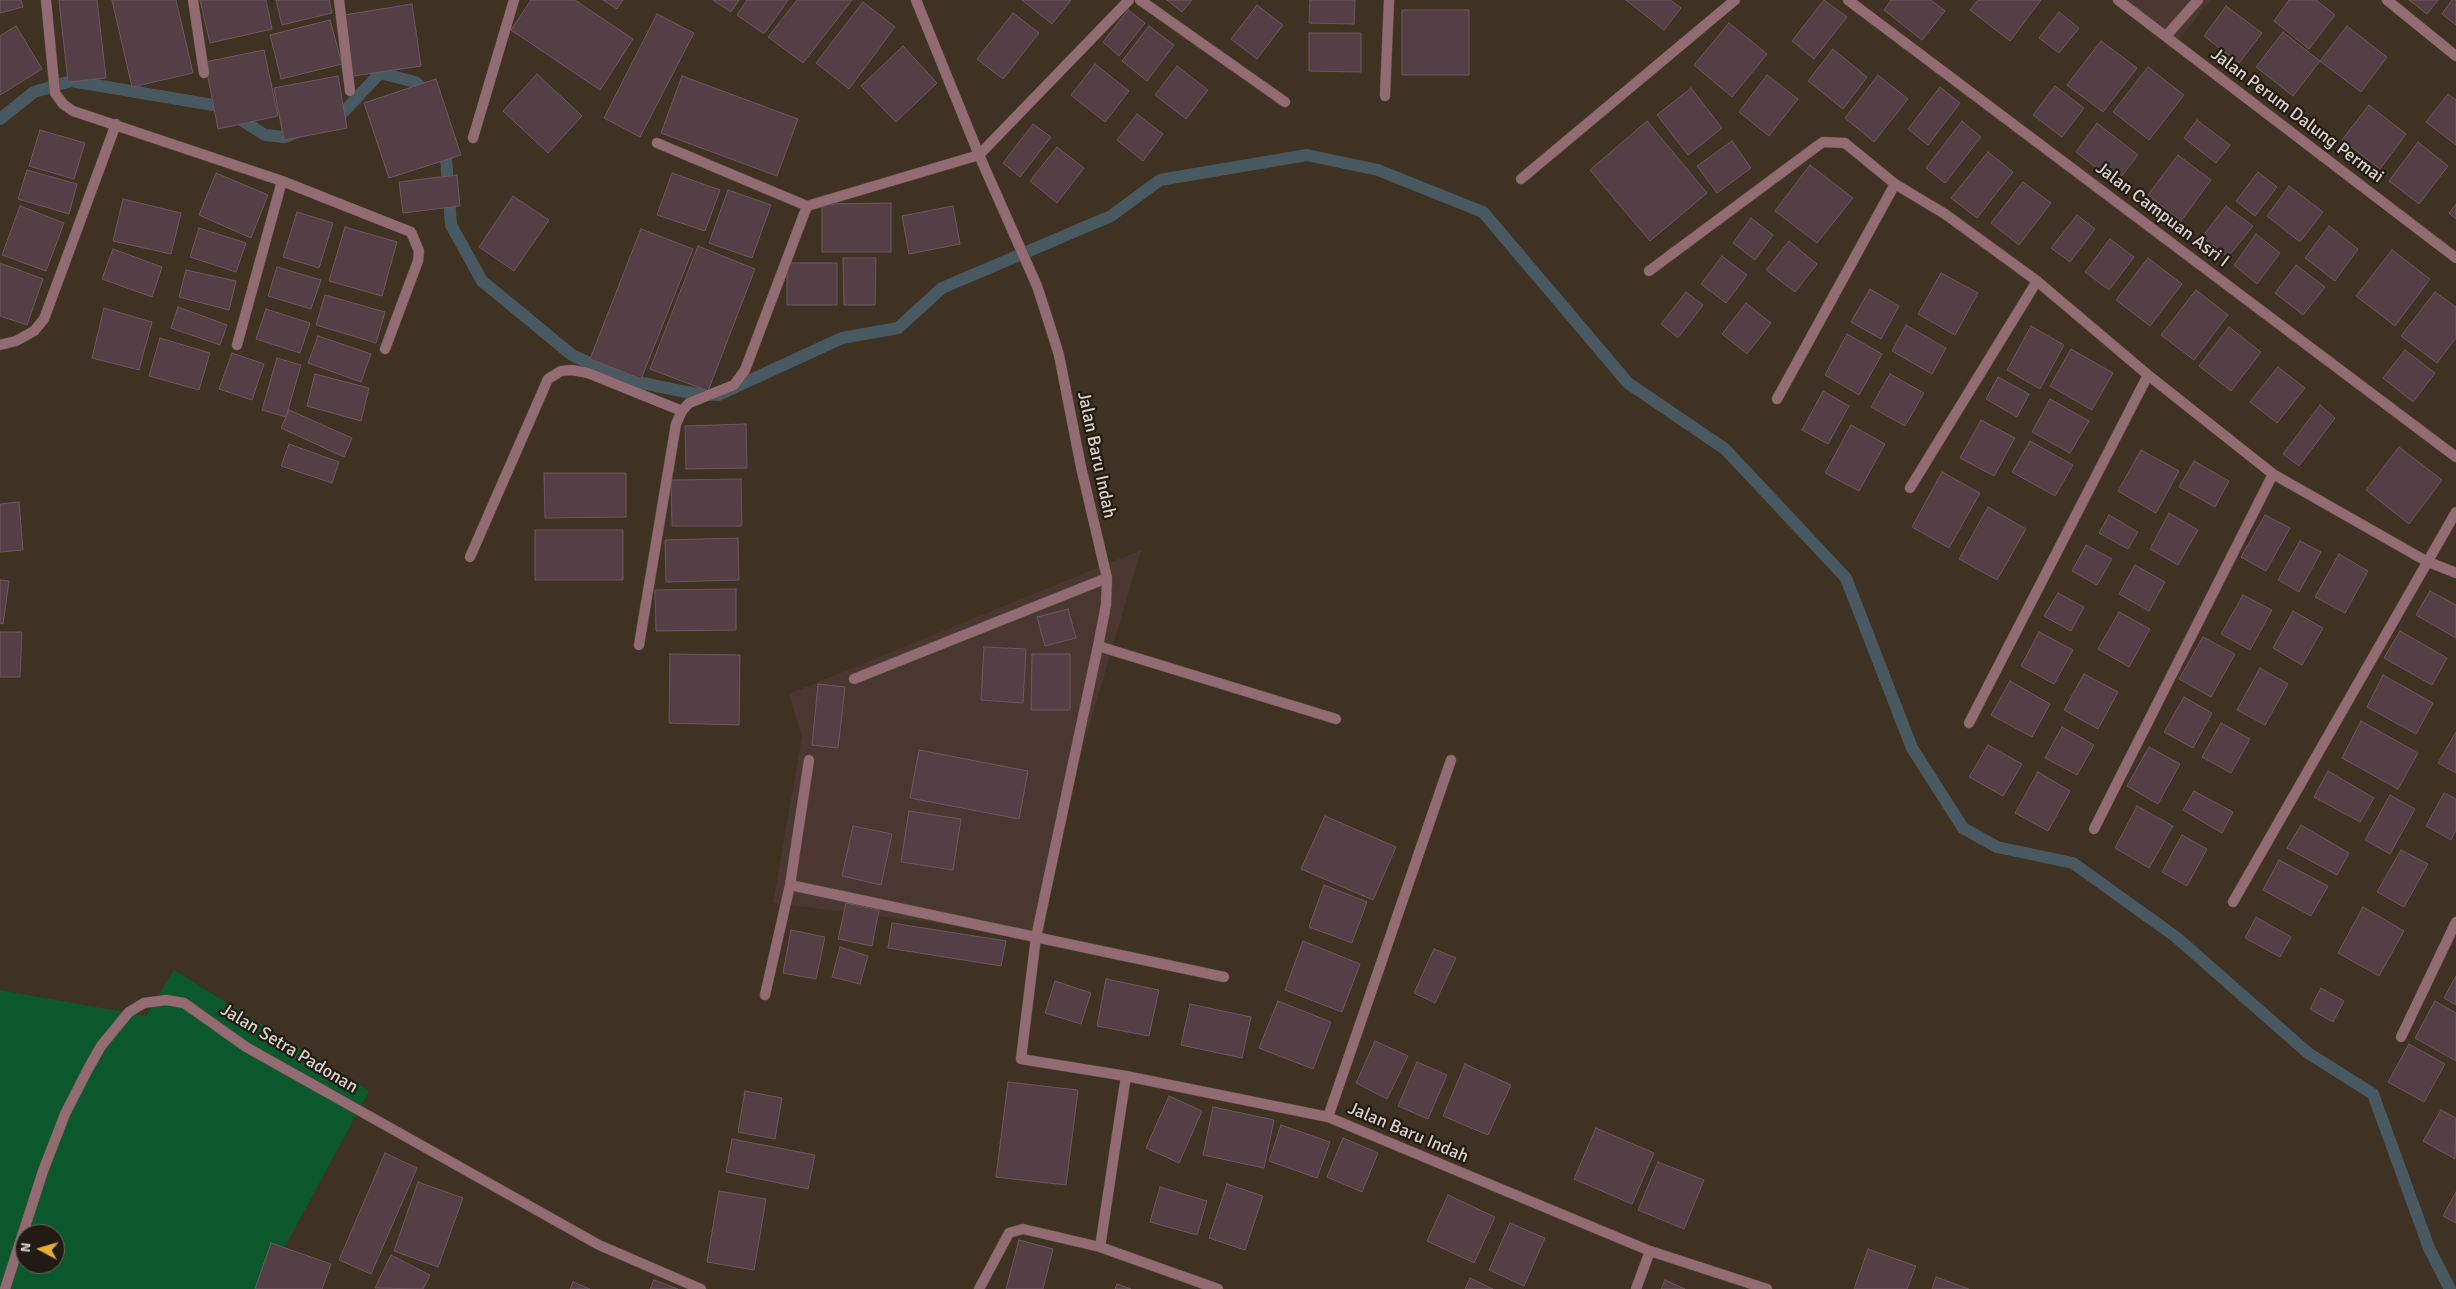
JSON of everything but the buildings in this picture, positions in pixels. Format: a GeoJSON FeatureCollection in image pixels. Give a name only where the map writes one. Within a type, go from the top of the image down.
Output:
{"type":"FeatureCollection","features":[{"type":"Feature","properties":{"kind":"street"},"geometry":{"type":"LineString","coordinates":[[46,0],[55,92],[63,104],[73,111],[282,181],[411,232],[419,251],[418,261],[385,349]]}},
{"type":"Feature","properties":{"kind":"street"},"geometry":{"type":"LineString","coordinates":[[193,0],[204,73]]}},
{"type":"Feature","properties":{"kind":"street"},"geometry":{"type":"LineString","coordinates":[[339,0],[350,91]]}},
{"type":"Feature","properties":{"kind":"street"},"geometry":{"type":"LineString","coordinates":[[473,138],[514,0]]}},
{"type":"Feature","properties":{"kind":"street","name":"Jalan Baru Indah"},"geometry":{"type":"LineString","coordinates":[[916,0],[978,155],[1037,286],[1050,323],[1059,355],[1081,467],[1107,578],[1106,605],[1098,646],[1036,937],[1021,1059],[1126,1076],[1328,1117],[1650,1251],[1767,1289]]}},
{"type":"Feature","properties":{"kind":"street"},"geometry":{"type":"LineString","coordinates":[[657,143],[807,206],[978,155],[1129,0]]}},
{"type":"Feature","properties":{"kind":"street"},"geometry":{"type":"LineString","coordinates":[[1140,0],[1284,102]]}},
{"type":"Feature","properties":{"kind":"street"},"geometry":{"type":"LineString","coordinates":[[1385,96],[1389,0]]}},
{"type":"Feature","properties":{"kind":"street"},"geometry":{"type":"LineString","coordinates":[[1521,179],[1735,0]]}},
{"type":"Feature","properties":{"kind":"street","name":"Jalan Campuan Asri I"},"geometry":{"type":"LineString","coordinates":[[1848,0],[2456,457]]}},
{"type":"Feature","properties":{"kind":"street","name":"Jalan Perum Dalung Permai"},"geometry":{"type":"LineString","coordinates":[[2118,0],[2456,258]]}},
{"type":"Feature","properties":{"kind":"street"},"geometry":{"type":"LineString","coordinates":[[2166,36],[2198,0]]}},
{"type":"Feature","properties":{"kind":"street"},"geometry":{"type":"LineString","coordinates":[[2387,0],[2456,56]]}},
{"type":"Feature","properties":{"kind":"street"},"geometry":{"type":"LineString","coordinates":[[0,344],[16,341],[34,331],[44,319],[116,124]]}},
{"type":"Feature","properties":{"kind":"street"},"geometry":{"type":"LineString","coordinates":[[1649,271],[1823,142],[1844,142],[1895,184],[1945,214],[2037,281],[2148,375],[2272,474],[2426,561],[2456,573]]}},
{"type":"Feature","properties":{"kind":"street"},"geometry":{"type":"LineString","coordinates":[[236,345],[282,181]]}},
{"type":"Feature","properties":{"kind":"street"},"geometry":{"type":"LineString","coordinates":[[1777,399],[1895,184]]}},
{"type":"Feature","properties":{"kind":"street"},"geometry":{"type":"LineString","coordinates":[[640,645],[676,424],[688,403],[734,385],[745,370],[807,206]]}},
{"type":"Feature","properties":{"kind":"street"},"geometry":{"type":"LineString","coordinates":[[1910,488],[2037,281]]}},
{"type":"Feature","properties":{"kind":"street"},"geometry":{"type":"LineString","coordinates":[[470,557],[548,379],[561,371],[572,370],[588,373],[682,411]]}},
{"type":"Feature","properties":{"kind":"street"},"geometry":{"type":"LineString","coordinates":[[1969,723],[2148,375]]}},
{"type":"Feature","properties":{"kind":"street"},"geometry":{"type":"LineString","coordinates":[[2094,829],[2272,474]]}},
{"type":"Feature","properties":{"kind":"street"},"geometry":{"type":"LineString","coordinates":[[2233,902],[2426,561],[2456,512]]}},
{"type":"Feature","properties":{"kind":"street"},"geometry":{"type":"LineString","coordinates":[[854,679],[1107,578]]}},
{"type":"Feature","properties":{"kind":"street"},"geometry":{"type":"LineString","coordinates":[[1098,646],[1336,719]]}},
{"type":"Feature","properties":{"kind":"street"},"geometry":{"type":"LineString","coordinates":[[765,995],[790,885],[809,760]]}},
{"type":"Feature","properties":{"kind":"street"},"geometry":{"type":"LineString","coordinates":[[1328,1117],[1451,760]]}},
{"type":"Feature","properties":{"kind":"street"},"geometry":{"type":"LineString","coordinates":[[790,885],[1224,977]]}},
{"type":"Feature","properties":{"kind":"street"},"geometry":{"type":"LineString","coordinates":[[2401,1037],[2456,922]]}},
{"type":"Feature","properties":{"kind":"street","name":"Jalan Setra Padonan"},"geometry":{"type":"LineString","coordinates":[[5,1289],[43,1171],[65,1114],[88,1069],[101,1046],[128,1012],[144,1003],[166,1000],[184,1003],[246,1047],[599,1245],[701,1289]]}},
{"type":"Feature","properties":{"kind":"street"},"geometry":{"type":"LineString","coordinates":[[1100,1247],[1126,1076]]}},
{"type":"Feature","properties":{"kind":"street"},"geometry":{"type":"LineString","coordinates":[[979,1289],[1009,1233],[1023,1229],[1100,1247],[1218,1289]]}},
{"type":"Feature","properties":{"kind":"street"},"geometry":{"type":"LineString","coordinates":[[1636,1289],[1650,1251]]}},
{"type":"Feature","properties":{"kind":"shaded area"},"geometry":{"type":"Polygon","coordinates":[[[2111,0],[2210,0],[2172,49],[2111,0]]]}},
{"type":"Feature","properties":{"kind":"shaded area"},"geometry":{"type":"Polygon","coordinates":[[[1141,550],[1063,815],[1043,936],[773,903],[802,737],[789,694],[1141,550]]]}},
{"type":"Feature","properties":{"kind":"green space"},"geometry":{"type":"Polygon","coordinates":[[[174,970],[369,1091],[262,1289],[0,1289],[0,990],[146,1016],[174,970]]]}},
{"type":"Feature","properties":{"kind":"waterway"},"geometry":{"type":"LineString","coordinates":[[330,120],[338,118],[380,73],[415,82],[432,96]]}},
{"type":"Feature","properties":{"kind":"waterway"},"geometry":{"type":"LineString","coordinates":[[0,119],[34,92],[71,81],[219,106],[265,135],[285,137],[300,131]]}},
{"type":"Feature","properties":{"kind":"waterway"},"geometry":{"type":"LineString","coordinates":[[445,144],[451,225],[482,281],[572,355],[623,379],[696,394],[718,395],[842,338],[898,328],[942,288],[1111,216],[1160,180],[1307,155],[1378,170],[1483,212],[1628,383],[1725,449],[1846,578],[1912,748],[1963,828],[1997,847],[2073,863],[2176,937],[2308,1053],[2373,1094],[2429,1248],[2450,1289]]}}]}
